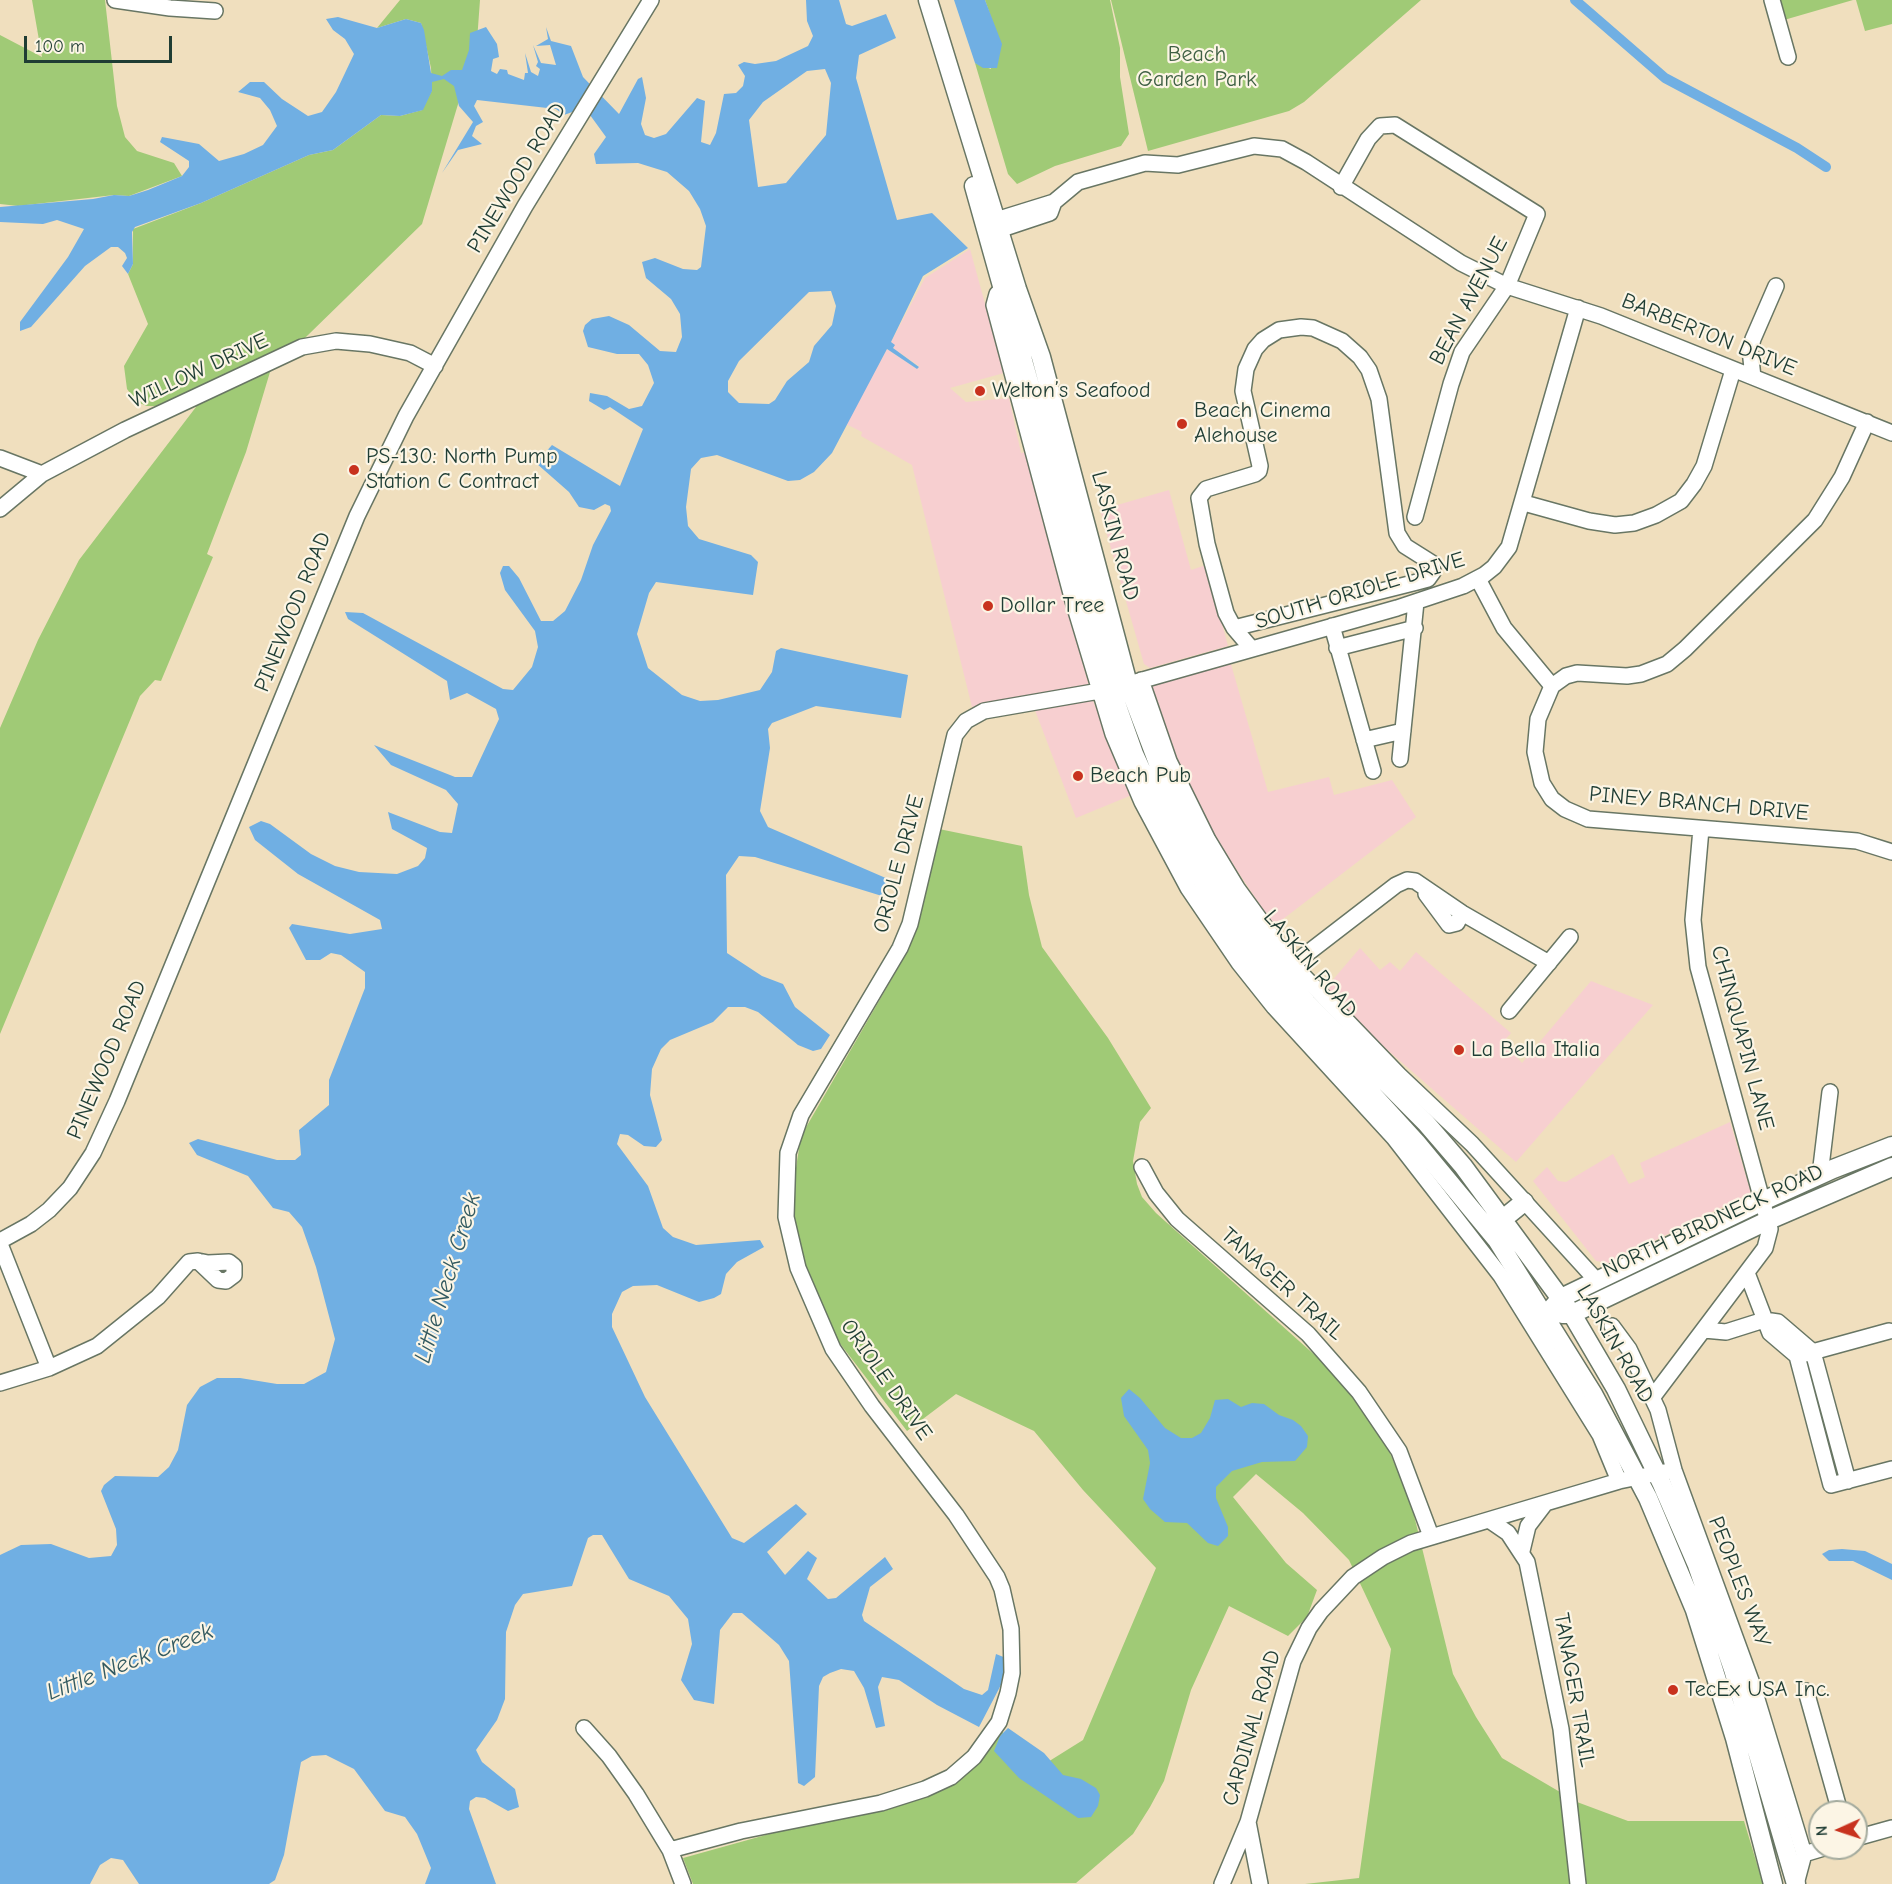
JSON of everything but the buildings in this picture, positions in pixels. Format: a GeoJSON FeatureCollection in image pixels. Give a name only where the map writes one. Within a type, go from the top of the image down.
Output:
{"type":"FeatureCollection","features":[{"type":"Feature","properties":{"kind":"main road","name":"LASKIN ROAD"},"geometry":{"type":"LineString","coordinates":[[919,0],[1003,289],[1034,425],[1120,686]]}},
{"type":"Feature","properties":{"kind":"main road","name":"LASKIN ROAD"},"geometry":{"type":"LineString","coordinates":[[928,0],[1059,418],[1134,754],[1174,835],[1210,897],[1497,1240],[1539,1320],[1593,1394],[1627,1478],[1695,1610],[1734,1738],[1773,1884]]}},
{"type":"Feature","properties":{"kind":"main road"},"geometry":{"type":"LineString","coordinates":[[1034,425],[1059,418]]}},
{"type":"Feature","properties":{"kind":"main road","name":"LASKIN ROAD"},"geometry":{"type":"LineString","coordinates":[[1275,975],[1307,1003],[1426,1123],[1458,1160],[1572,1314],[1665,1471],[1697,1565],[1753,1711],[1752,1732],[1796,1884]]}},
{"type":"Feature","properties":{"kind":"main road","name":"NORTH BIRDNECK ROAD"},"geometry":{"type":"LineString","coordinates":[[1539,1320],[1561,1298],[1763,1201],[1892,1146]]}},
{"type":"Feature","properties":{"kind":"main road","name":"NORTH BIRDNECK ROAD"},"geometry":{"type":"LineString","coordinates":[[1539,1320],[1572,1314],[1769,1220],[1892,1167]]}},
{"type":"Feature","properties":{"kind":"main road"},"geometry":{"type":"LineString","coordinates":[[1503,1219],[1524,1202]]}},
{"type":"Feature","properties":{"kind":"main road"},"geometry":{"type":"LineString","coordinates":[[1734,1738],[1752,1732]]}},
{"type":"Feature","properties":{"kind":"street"},"geometry":{"type":"LineString","coordinates":[[115,0],[170,8],[214,11]]}},
{"type":"Feature","properties":{"kind":"street","name":"PINEWOOD ROAD"},"geometry":{"type":"LineString","coordinates":[[0,1243],[32,1224],[49,1210],[70,1188],[93,1153],[117,1101],[356,519],[406,416],[560,147],[651,0]]}},
{"type":"Feature","properties":{"kind":"street"},"geometry":{"type":"LineString","coordinates":[[1772,0],[1788,57]]}},
{"type":"Feature","properties":{"kind":"street","name":"BEAN AVENUE"},"geometry":{"type":"LineString","coordinates":[[1341,187],[1368,139],[1380,126],[1395,125],[1537,214],[1506,286],[1462,352],[1450,384],[1415,517]]}},
{"type":"Feature","properties":{"kind":"street","name":"BARBERTON DRIVE"},"geometry":{"type":"LineString","coordinates":[[998,225],[1054,202],[1078,182],[1091,177],[1144,163],[1178,165],[1254,146],[1266,146],[1292,154],[1461,263],[1506,286],[1578,308],[1892,433]]}},
{"type":"Feature","properties":{"kind":"street"},"geometry":{"type":"LineString","coordinates":[[1753,377],[1750,350],[1776,286]]}},
{"type":"Feature","properties":{"kind":"street","name":"SOUTH ORIOLE DRIVE"},"geometry":{"type":"LineString","coordinates":[[1120,686],[1416,602],[1478,579],[1494,567],[1509,547],[1524,503],[1578,308]]}},
{"type":"Feature","properties":{"kind":"street"},"geometry":{"type":"LineString","coordinates":[[1234,628],[1428,579],[1433,572],[1432,563],[1405,546],[1397,533],[1379,399],[1369,370],[1354,350],[1342,341],[1313,328],[1290,327],[1279,330],[1263,340],[1255,349],[1246,369],[1243,391],[1260,466],[1259,471],[1206,489],[1199,498],[1226,613],[1234,628],[1251,648]]}},
{"type":"Feature","properties":{"kind":"street","name":"WILLOW DRIVE"},"geometry":{"type":"LineString","coordinates":[[0,509],[42,474],[125,430],[302,347],[336,341],[370,344],[410,353],[435,366]]}},
{"type":"Feature","properties":{"kind":"street"},"geometry":{"type":"LineString","coordinates":[[1524,503],[1589,521],[1615,525],[1634,523],[1656,515],[1681,501],[1695,484],[1704,466],[1733,370]]}},
{"type":"Feature","properties":{"kind":"street"},"geometry":{"type":"LineString","coordinates":[[1478,579],[1504,628],[1552,686],[1566,676],[1577,673],[1627,676],[1641,674],[1667,664],[1685,649],[1815,519],[1842,477],[1867,422]]}},
{"type":"Feature","properties":{"kind":"street"},"geometry":{"type":"LineString","coordinates":[[0,458],[42,474]]}},
{"type":"Feature","properties":{"kind":"street"},"geometry":{"type":"LineString","coordinates":[[1400,759],[1416,602]]}},
{"type":"Feature","properties":{"kind":"street"},"geometry":{"type":"LineString","coordinates":[[1332,626],[1373,771]]}},
{"type":"Feature","properties":{"kind":"street"},"geometry":{"type":"LineString","coordinates":[[1337,648],[1415,628]]}},
{"type":"Feature","properties":{"kind":"street","name":"LASKIN ROAD"},"geometry":{"type":"LineString","coordinates":[[1120,686],[1169,761],[1192,809],[1237,888],[1275,975],[1399,1075],[1473,1144],[1597,1281]]}},
{"type":"Feature","properties":{"kind":"street","name":"ORIOLE DRIVE"},"geometry":{"type":"LineString","coordinates":[[670,1850],[750,1829],[881,1803],[926,1789],[951,1777],[974,1757],[999,1722],[1012,1673],[1013,1654],[1010,1620],[1002,1589],[986,1557],[872,1406],[833,1349],[798,1268],[788,1230],[786,1168],[792,1139],[810,1097],[900,948],[910,924],[951,746],[961,726],[984,711],[1120,686]]}},
{"type":"Feature","properties":{"kind":"street","name":"PINEY BRANCH DRIVE"},"geometry":{"type":"LineString","coordinates":[[1552,686],[1542,706],[1535,736],[1538,768],[1552,799],[1576,815],[1588,819],[1857,841],[1892,852]]}},
{"type":"Feature","properties":{"kind":"street"},"geometry":{"type":"LineString","coordinates":[[1364,740],[1403,732]]}},
{"type":"Feature","properties":{"kind":"street","name":"CHINQUAPIN LANE"},"geometry":{"type":"LineString","coordinates":[[1701,829],[1693,920],[1698,967],[1769,1220]]}},
{"type":"Feature","properties":{"kind":"street"},"geometry":{"type":"LineString","coordinates":[[1275,975],[1401,882],[1407,880],[1420,884],[1449,925],[1457,923],[1462,913],[1549,963]]}},
{"type":"Feature","properties":{"kind":"street"},"geometry":{"type":"LineString","coordinates":[[1509,1011],[1570,937]]}},
{"type":"Feature","properties":{"kind":"street"},"geometry":{"type":"LineString","coordinates":[[1820,1175],[1830,1092]]}},
{"type":"Feature","properties":{"kind":"street"},"geometry":{"type":"LineString","coordinates":[[1458,1160],[1473,1144]]}},
{"type":"Feature","properties":{"kind":"street","name":"TANAGER TRAIL"},"geometry":{"type":"LineString","coordinates":[[1142,1167],[1156,1193],[1177,1219],[1286,1313],[1359,1392],[1400,1451],[1431,1536]]}},
{"type":"Feature","properties":{"kind":"street"},"geometry":{"type":"LineString","coordinates":[[1652,1398],[1765,1248],[1769,1239],[1769,1220]]}},
{"type":"Feature","properties":{"kind":"street"},"geometry":{"type":"LineString","coordinates":[[0,1243],[49,1368]]}},
{"type":"Feature","properties":{"kind":"street"},"geometry":{"type":"LineString","coordinates":[[0,1383],[49,1368],[97,1346],[158,1297],[189,1263],[198,1261]]}},
{"type":"Feature","properties":{"kind":"street"},"geometry":{"type":"LineString","coordinates":[[1747,1273],[1770,1333],[1797,1356],[1831,1485],[1892,1469]]}},
{"type":"Feature","properties":{"kind":"street"},"geometry":{"type":"LineString","coordinates":[[1704,1330],[1726,1332],[1764,1320],[1778,1322],[1813,1352],[1848,1481]]}},
{"type":"Feature","properties":{"kind":"street"},"geometry":{"type":"LineString","coordinates":[[1612,1326],[1629,1349],[1652,1398],[1665,1471]]}},
{"type":"Feature","properties":{"kind":"street"},"geometry":{"type":"LineString","coordinates":[[1797,1356],[1889,1331]]}},
{"type":"Feature","properties":{"kind":"street","name":"CARDINAL ROAD"},"geometry":{"type":"LineString","coordinates":[[1222,1884],[1248,1822],[1293,1661],[1309,1628],[1338,1591],[1353,1577],[1383,1557],[1431,1536],[1544,1505],[1627,1478],[1665,1471]]}},
{"type":"Feature","properties":{"kind":"street"},"geometry":{"type":"LineString","coordinates":[[1522,1551],[1528,1526],[1544,1505]]}},
{"type":"Feature","properties":{"kind":"street","name":"TANAGER TRAIL"},"geometry":{"type":"LineString","coordinates":[[1489,1520],[1508,1533],[1522,1551],[1527,1562],[1561,1729],[1578,1884]]}},
{"type":"Feature","properties":{"kind":"street"},"geometry":{"type":"LineString","coordinates":[[1806,1691],[1837,1800]]}},
{"type":"Feature","properties":{"kind":"street"},"geometry":{"type":"LineString","coordinates":[[1753,1711],[1804,1854],[1796,1884]]}},
{"type":"Feature","properties":{"kind":"street"},"geometry":{"type":"LineString","coordinates":[[584,1728],[609,1756],[636,1794],[670,1850],[683,1884]]}},
{"type":"Feature","properties":{"kind":"street"},"geometry":{"type":"LineString","coordinates":[[1248,1822],[1260,1884]]}},
{"type":"Feature","properties":{"kind":"street"},"geometry":{"type":"LineString","coordinates":[[1868,1835],[1892,1828]]}},
{"type":"Feature","properties":{"kind":"street"},"geometry":{"type":"LineString","coordinates":[[1804,1854],[1808,1853]]}},
{"type":"Feature","properties":{"kind":"shaded area"},"geometry":{"type":"Polygon","coordinates":[[[970,249],[1004,373],[950,388],[966,402],[1009,398],[1021,453],[1026,452],[1093,701],[1132,795],[1076,818],[1030,697],[972,707],[912,465],[861,436],[862,432],[846,424],[887,349],[917,369],[919,366],[893,348],[891,342],[925,278],[970,249]]]}},
{"type":"Feature","properties":{"kind":"shaded area"},"geometry":{"type":"Polygon","coordinates":[[[1169,490],[1191,570],[1206,565],[1228,646],[1150,668],[1144,664],[1100,510],[1169,490]]]}},
{"type":"Feature","properties":{"kind":"shaded area"},"geometry":{"type":"Polygon","coordinates":[[[1230,661],[1268,792],[1329,777],[1334,795],[1392,780],[1416,817],[1274,926],[1216,839],[1179,765],[1150,692],[1155,683],[1230,661]]]}},
{"type":"Feature","properties":{"kind":"shaded area"},"geometry":{"type":"Polygon","coordinates":[[[1360,948],[1380,970],[1390,962],[1400,971],[1416,952],[1511,1033],[1503,1042],[1522,1063],[1591,981],[1653,1005],[1516,1162],[1368,1033],[1325,989],[1360,948]]]}},
{"type":"Feature","properties":{"kind":"shaded area"},"geometry":{"type":"Polygon","coordinates":[[[1730,1122],[1751,1193],[1609,1263],[1596,1261],[1533,1181],[1547,1167],[1558,1181],[1566,1182],[1613,1154],[1629,1184],[1645,1177],[1640,1163],[1730,1122]]]}},
{"type":"Feature","properties":{"kind":"green space"},"geometry":{"type":"Polygon","coordinates":[[[32,0],[105,0],[117,106],[125,137],[137,151],[174,163],[182,176],[129,196],[114,195],[18,206],[0,204],[0,35],[42,57],[32,0]]]}},
{"type":"Feature","properties":{"kind":"green space"},"geometry":{"type":"Polygon","coordinates":[[[400,0],[480,0],[477,41],[422,224],[270,372],[246,452],[207,554],[213,557],[161,681],[155,680],[140,696],[0,1034],[0,728],[38,640],[79,560],[196,407],[147,406],[137,402],[127,389],[124,366],[148,324],[128,274],[133,264],[133,229],[201,203],[309,155],[333,150],[381,115],[400,116],[422,110],[432,90],[431,68],[421,23],[406,19],[377,28],[400,0]]]}},
{"type":"Feature","properties":{"kind":"green space"},"geometry":{"type":"Polygon","coordinates":[[[985,0],[1110,0],[1120,48],[1120,77],[1129,134],[1121,146],[1055,166],[1017,184],[1008,174],[975,63],[991,69],[993,23],[985,0]]]}},
{"type":"Feature","properties":{"kind":"green space","name":"Beach Garden Park"},"geometry":{"type":"Polygon","coordinates":[[[1111,0],[1421,0],[1304,102],[1289,111],[1148,151],[1111,0]]]}},
{"type":"Feature","properties":{"kind":"green space"},"geometry":{"type":"Polygon","coordinates":[[[1778,0],[1853,0],[1784,20],[1778,0]]]}},
{"type":"Feature","properties":{"kind":"green space"},"geometry":{"type":"Polygon","coordinates":[[[1856,0],[1892,0],[1892,24],[1865,31],[1856,0]]]}},
{"type":"Feature","properties":{"kind":"green space"},"geometry":{"type":"Polygon","coordinates":[[[939,829],[1022,846],[1029,895],[1042,947],[1108,1038],[1151,1108],[1140,1122],[1133,1161],[1142,1197],[1156,1213],[1327,1366],[1371,1419],[1389,1451],[1410,1499],[1453,1674],[1502,1758],[1577,1802],[1628,1821],[1744,1821],[1763,1884],[1305,1884],[1359,1878],[1391,1649],[1349,1560],[1303,1513],[1256,1474],[1233,1497],[1286,1563],[1317,1590],[1307,1617],[1288,1636],[1229,1606],[1191,1690],[1164,1781],[1150,1807],[1133,1834],[1076,1883],[693,1884],[683,1858],[942,1786],[1001,1731],[1043,1765],[1083,1740],[1156,1568],[1083,1490],[1034,1431],[956,1394],[907,1431],[835,1337],[802,1263],[794,1220],[795,1174],[801,1136],[909,949],[939,829]]]}},
{"type":"Feature","properties":{"kind":"water","name":"Little Neck Creek"},"geometry":{"type":"Polygon","coordinates":[[[806,0],[839,0],[846,24],[852,26],[886,14],[896,38],[859,55],[856,78],[897,220],[932,213],[968,248],[923,276],[891,342],[895,345],[893,348],[919,367],[917,369],[887,349],[832,453],[814,472],[800,480],[788,481],[717,455],[701,458],[691,469],[686,507],[688,526],[699,539],[751,555],[758,562],[753,595],[656,582],[649,593],[637,634],[648,668],[682,695],[700,701],[718,700],[760,690],[772,672],[776,651],[781,648],[908,675],[901,718],[816,706],[772,723],[768,729],[770,748],[760,811],[768,827],[888,879],[882,896],[755,857],[739,856],[726,875],[727,953],[762,976],[783,984],[795,1007],[830,1035],[821,1049],[813,1051],[798,1045],[758,1012],[745,1007],[728,1007],[713,1022],[670,1040],[661,1049],[652,1069],[650,1095],[662,1140],[656,1147],[644,1146],[628,1135],[620,1134],[617,1144],[648,1186],[663,1228],[673,1237],[696,1245],[760,1240],[764,1247],[737,1262],[726,1274],[721,1294],[714,1298],[699,1302],[657,1285],[633,1286],[622,1292],[612,1314],[612,1327],[645,1397],[732,1538],[744,1543],[796,1504],[807,1514],[767,1552],[785,1575],[808,1551],[817,1558],[807,1579],[828,1599],[836,1598],[885,1557],[893,1569],[870,1587],[862,1615],[864,1621],[964,1689],[982,1695],[988,1690],[996,1654],[1006,1658],[1003,1681],[979,1727],[937,1705],[899,1680],[882,1677],[878,1687],[885,1726],[876,1728],[864,1688],[854,1671],[841,1669],[830,1673],[823,1677],[819,1686],[815,1777],[804,1786],[798,1783],[789,1661],[779,1645],[742,1613],[733,1613],[720,1630],[714,1704],[694,1700],[681,1680],[692,1644],[688,1619],[669,1596],[629,1579],[602,1535],[593,1535],[588,1538],[572,1586],[523,1594],[515,1605],[506,1632],[505,1699],[497,1720],[476,1750],[482,1762],[515,1789],[519,1807],[508,1811],[485,1798],[476,1797],[470,1801],[469,1809],[496,1884],[425,1884],[431,1868],[417,1834],[405,1817],[385,1811],[354,1769],[326,1755],[312,1756],[301,1762],[284,1855],[275,1880],[269,1884],[139,1884],[123,1860],[111,1858],[100,1865],[90,1884],[0,1884],[0,1555],[21,1545],[51,1544],[89,1558],[111,1556],[117,1545],[116,1529],[101,1491],[104,1485],[115,1476],[158,1477],[169,1467],[178,1450],[187,1405],[200,1387],[217,1378],[240,1378],[277,1384],[304,1384],[326,1372],[335,1339],[316,1267],[302,1227],[289,1212],[273,1208],[248,1176],[197,1155],[189,1143],[198,1139],[277,1160],[295,1160],[301,1155],[299,1130],[329,1105],[329,1080],[365,988],[365,972],[341,955],[331,953],[320,960],[306,960],[289,928],[292,924],[350,934],[382,929],[380,920],[298,874],[255,840],[249,827],[261,821],[270,824],[311,854],[335,866],[359,872],[397,874],[418,866],[425,858],[427,848],[392,829],[388,812],[440,832],[452,833],[458,804],[446,790],[391,765],[374,745],[455,777],[472,777],[499,719],[496,709],[467,693],[450,700],[447,681],[348,619],[345,612],[363,613],[503,689],[513,690],[532,667],[538,647],[535,631],[505,590],[500,573],[503,566],[509,566],[519,578],[541,621],[553,621],[565,611],[581,580],[593,545],[611,511],[610,506],[605,504],[594,510],[579,507],[569,492],[536,463],[552,445],[620,486],[643,429],[610,407],[604,410],[589,401],[590,393],[607,396],[629,409],[642,406],[654,383],[648,365],[639,354],[617,354],[588,347],[583,331],[585,325],[592,319],[609,316],[629,325],[660,351],[676,352],[682,337],[680,314],[671,299],[646,278],[642,262],[655,258],[683,269],[697,270],[701,267],[706,226],[700,209],[689,191],[667,172],[638,163],[596,164],[594,154],[606,137],[590,115],[575,111],[564,115],[556,109],[477,100],[474,106],[483,122],[476,126],[472,136],[482,144],[458,150],[442,173],[473,122],[459,106],[454,86],[444,79],[432,82],[432,91],[423,110],[400,116],[381,115],[333,150],[309,155],[201,203],[135,227],[132,232],[133,264],[128,274],[122,266],[127,258],[125,253],[118,247],[111,247],[85,266],[31,327],[20,331],[20,322],[68,257],[84,229],[57,220],[43,224],[0,222],[0,207],[114,195],[129,196],[182,176],[189,167],[189,161],[160,142],[162,137],[199,144],[219,161],[244,154],[263,145],[277,126],[270,110],[260,98],[238,92],[250,82],[264,82],[282,99],[308,116],[322,112],[336,92],[354,54],[345,39],[333,30],[326,19],[338,17],[377,28],[406,19],[421,23],[431,73],[442,76],[451,70],[462,70],[469,50],[470,33],[486,27],[497,44],[499,57],[493,59],[491,71],[497,74],[500,69],[507,70],[508,74],[524,80],[525,73],[528,73],[525,53],[531,72],[538,76],[540,69],[536,66],[538,62],[533,45],[541,63],[556,65],[550,45],[536,46],[548,39],[546,27],[551,41],[571,46],[583,77],[619,114],[638,79],[642,77],[646,98],[641,124],[645,135],[654,138],[666,134],[697,98],[705,101],[701,142],[710,145],[716,133],[724,94],[736,93],[743,86],[745,76],[738,65],[744,62],[755,64],[776,61],[808,46],[813,36],[807,21],[806,0]],[[825,69],[807,71],[763,102],[749,120],[758,187],[786,183],[826,135],[831,83],[825,69]],[[831,291],[809,292],[739,361],[728,381],[728,392],[739,403],[769,404],[775,400],[787,381],[809,362],[814,346],[832,325],[836,306],[831,291]]]}},
{"type":"Feature","properties":{"kind":"water"},"geometry":{"type":"Polygon","coordinates":[[[954,0],[985,0],[1002,44],[997,68],[983,68],[975,63],[954,0]]]}},
{"type":"Feature","properties":{"kind":"water"},"geometry":{"type":"Polygon","coordinates":[[[1129,1389],[1140,1398],[1165,1428],[1181,1438],[1192,1438],[1201,1433],[1210,1418],[1215,1400],[1228,1399],[1241,1407],[1252,1403],[1264,1404],[1279,1415],[1293,1420],[1308,1436],[1307,1447],[1295,1461],[1262,1462],[1232,1471],[1216,1487],[1216,1498],[1228,1527],[1228,1536],[1218,1546],[1208,1543],[1187,1523],[1165,1522],[1150,1509],[1143,1499],[1150,1463],[1148,1450],[1124,1416],[1121,1398],[1129,1389]]]}},
{"type":"Feature","properties":{"kind":"water"},"geometry":{"type":"Polygon","coordinates":[[[1829,1550],[1865,1551],[1892,1564],[1892,1580],[1853,1561],[1829,1561],[1822,1554],[1829,1550]]]}},
{"type":"Feature","properties":{"kind":"water"},"geometry":{"type":"Polygon","coordinates":[[[1008,1728],[1044,1753],[1063,1775],[1081,1779],[1096,1788],[1100,1795],[1098,1806],[1091,1817],[1078,1818],[1019,1778],[994,1751],[1000,1736],[1008,1728]]]}},
{"type":"Feature","properties":{"kind":"waterway"},"geometry":{"type":"LineString","coordinates":[[1575,0],[1665,78],[1797,148],[1826,167]]}},
{"type":"Feature","properties":{"kind":"place","name":"Welton’s Seafood"},"geometry":{"type":"Point","coordinates":[980,391]}},
{"type":"Feature","properties":{"kind":"place","name":"Beach Cinema Alehouse"},"geometry":{"type":"Point","coordinates":[1182,424]}},
{"type":"Feature","properties":{"kind":"place","name":"PS-130: North Pump Station C Contract"},"geometry":{"type":"Point","coordinates":[354,470]}},
{"type":"Feature","properties":{"kind":"place","name":"Dollar Tree"},"geometry":{"type":"Point","coordinates":[988,606]}},
{"type":"Feature","properties":{"kind":"place","name":"Beach Pub"},"geometry":{"type":"Point","coordinates":[1078,776]}},
{"type":"Feature","properties":{"kind":"place","name":"La Bella Italia"},"geometry":{"type":"Point","coordinates":[1459,1050]}},
{"type":"Feature","properties":{"kind":"place","name":"TecEx USA Inc."},"geometry":{"type":"Point","coordinates":[1673,1690]}}]}
